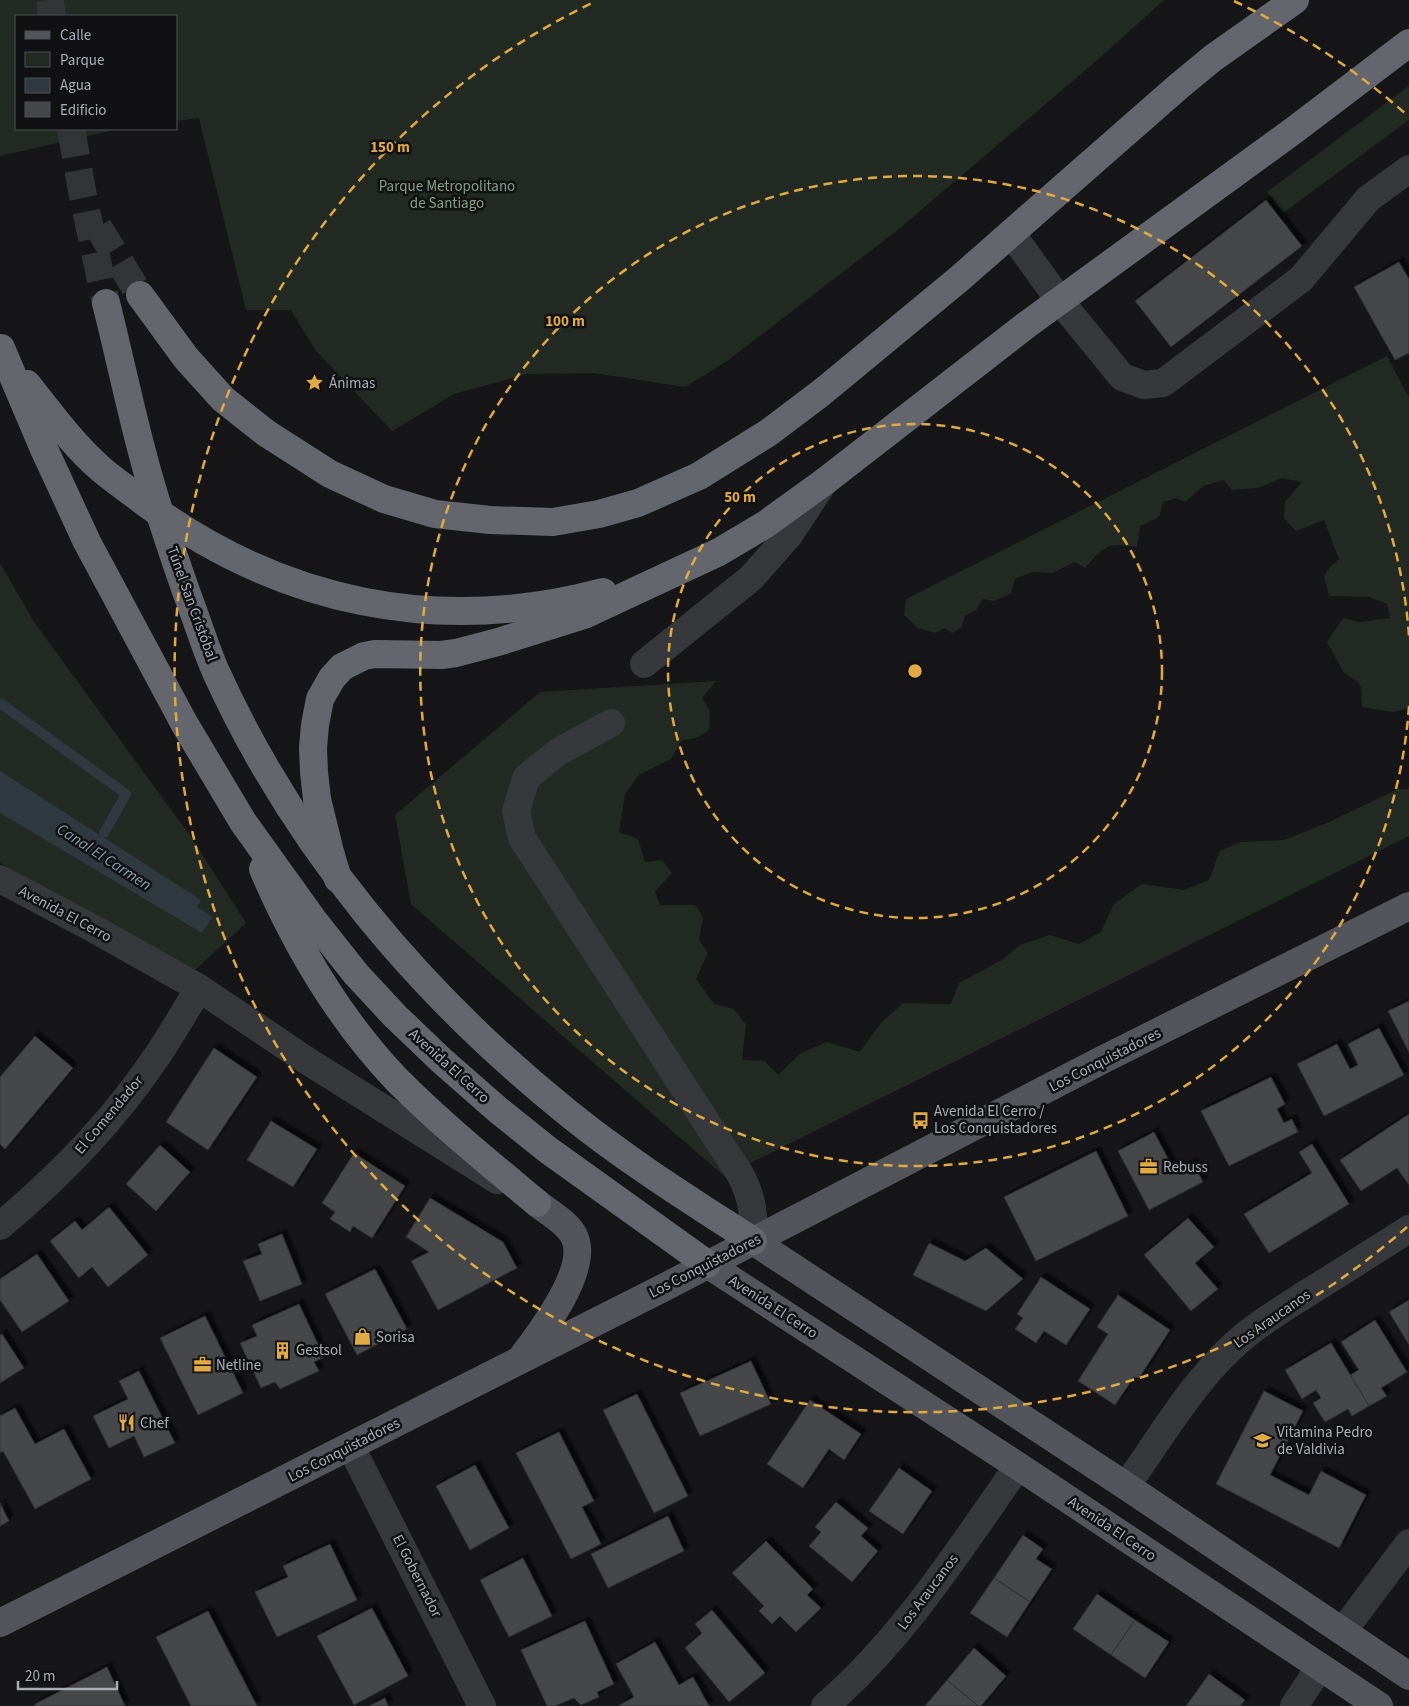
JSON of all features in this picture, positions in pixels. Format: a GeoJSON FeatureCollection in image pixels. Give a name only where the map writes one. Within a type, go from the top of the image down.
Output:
{"type":"FeatureCollection","features":[{"type":"Feature","properties":{"kind":"highway"},"geometry":{"type":"LineString","coordinates":[[140,295],[186,358],[223,398],[266,433],[330,474],[384,499],[435,514],[490,520],[553,522],[599,514],[638,503],[699,476],[768,433],[821,393],[959,279],[1179,86],[1227,48],[1295,0]]}},
{"type":"Feature","properties":{"kind":"highway"},"geometry":{"type":"LineString","coordinates":[[753,1241],[669,1187],[610,1145],[520,1074],[469,1027],[421,978],[338,879],[317,799],[314,772],[313,748],[315,725],[324,690],[342,667],[364,656],[375,654],[441,655],[456,653],[584,615],[719,552],[758,529],[824,482],[1025,326],[1278,142],[1409,42]]}},
{"type":"Feature","properties":{"kind":"highway","name":"Túnel San Cristóbal"},"geometry":{"type":"LineString","coordinates":[[106,303],[150,481],[178,567],[216,671],[280,791],[338,879]]}},
{"type":"Feature","properties":{"kind":"highway"},"geometry":{"type":"LineString","coordinates":[[3,352],[68,436],[102,470],[168,520],[196,536],[256,567],[316,590],[374,605],[434,611],[492,610],[575,599],[671,574]]}},
{"type":"Feature","properties":{"kind":"highway"},"geometry":{"type":"LineString","coordinates":[[3,352],[44,449],[87,542],[184,723],[243,822],[277,901],[324,985],[343,1015],[390,1072],[428,1110],[537,1203]]}},
{"type":"Feature","properties":{"kind":"highway","name":"Avenida El Cerro"},"geometry":{"type":"LineString","coordinates":[[243,822],[314,921],[356,974],[395,1016],[441,1060],[498,1110],[548,1150],[707,1264]]}},
{"type":"Feature","properties":{"kind":"main road","name":"Los Conquistadores"},"geometry":{"type":"LineString","coordinates":[[0,1623],[351,1447],[1100,1061],[1409,906]]}},
{"type":"Feature","properties":{"kind":"main road"},"geometry":{"type":"LineString","coordinates":[[519,1361],[540,1335],[557,1307],[576,1266],[578,1254],[575,1237],[569,1229],[537,1203]]}},
{"type":"Feature","properties":{"kind":"main road"},"geometry":{"type":"LineString","coordinates":[[753,1241],[1126,1486],[1409,1676]]}},
{"type":"Feature","properties":{"kind":"main road","name":"Avenida El Cerro"},"geometry":{"type":"LineString","coordinates":[[707,1264],[1018,1466],[1379,1706]]}},
{"type":"Feature","properties":{"kind":"street"},"geometry":{"type":"LineString","coordinates":[[1011,233],[1060,301],[1122,377],[1144,385],[1163,383],[1301,279],[1368,199],[1409,169]]}},
{"type":"Feature","properties":{"kind":"street"},"geometry":{"type":"LineString","coordinates":[[644,664],[751,578],[789,535],[824,482]]}},
{"type":"Feature","properties":{"kind":"street"},"geometry":{"type":"LineString","coordinates":[[611,723],[558,752],[526,778],[516,811],[522,838],[740,1174],[751,1197],[754,1221],[753,1241]]}},
{"type":"Feature","properties":{"kind":"street","name":"Avenida El Cerro"},"geometry":{"type":"LineString","coordinates":[[0,880],[96,930],[199,988],[306,1060],[466,1162],[537,1203]]}},
{"type":"Feature","properties":{"kind":"street","name":"El Comendador"},"geometry":{"type":"LineString","coordinates":[[0,1226],[43,1188],[86,1145],[123,1102],[156,1057],[199,988]]}},
{"type":"Feature","properties":{"kind":"street","name":"Los Araucanos"},"geometry":{"type":"LineString","coordinates":[[1126,1486],[1184,1402],[1207,1372],[1231,1348],[1274,1315],[1409,1229]]}},
{"type":"Feature","properties":{"kind":"street","name":"El Gobernador"},"geometry":{"type":"LineString","coordinates":[[351,1447],[482,1706]]}},
{"type":"Feature","properties":{"kind":"street","name":"Los Araucanos"},"geometry":{"type":"LineString","coordinates":[[825,1706],[862,1671],[903,1626],[939,1579],[1018,1466]]}},
{"type":"Feature","properties":{"kind":"street"},"geometry":{"type":"LineString","coordinates":[[1343,1631],[1409,1543]]}},
{"type":"Feature","properties":{"kind":"street"},"geometry":{"type":"LineString","coordinates":[[1294,1706],[1320,1667]]}},
{"type":"Feature","properties":{"kind":"green space","name":"Parque Metropolitano de Santiago"},"geometry":{"type":"Polygon","coordinates":[[[0,0],[1164,0],[1103,55],[899,229],[727,361],[685,387],[594,373],[527,374],[454,394],[392,431],[316,351],[291,310],[246,310],[199,118],[178,121],[178,15],[15,15],[15,130],[114,130],[0,156],[0,0]]]}},
{"type":"Feature","properties":{"kind":"green space"},"geometry":{"type":"Polygon","coordinates":[[[1409,86],[1409,120],[1283,213],[1267,192],[1409,86]]]}},
{"type":"Feature","properties":{"kind":"green space"},"geometry":{"type":"Polygon","coordinates":[[[1387,356],[1409,398],[1409,708],[1393,712],[1362,707],[1361,688],[1358,682],[1344,673],[1327,642],[1343,618],[1359,622],[1390,618],[1387,604],[1369,597],[1329,596],[1324,576],[1339,559],[1324,520],[1296,531],[1284,518],[1285,502],[1302,482],[1282,478],[1257,488],[1232,490],[1224,480],[1203,486],[1185,502],[1177,498],[1163,502],[1159,517],[1140,526],[1137,547],[1119,545],[1107,547],[1085,568],[1075,562],[1052,573],[1032,572],[1015,579],[1011,593],[994,601],[983,599],[976,610],[965,616],[961,628],[952,633],[945,628],[935,633],[918,628],[904,615],[906,599],[1387,356]]]}},
{"type":"Feature","properties":{"kind":"green space"},"geometry":{"type":"Polygon","coordinates":[[[0,563],[34,622],[191,837],[246,923],[194,971],[0,863],[0,563]]]}},
{"type":"Feature","properties":{"kind":"green space"},"geometry":{"type":"Polygon","coordinates":[[[716,681],[702,698],[710,711],[709,730],[698,737],[681,741],[671,759],[639,775],[625,794],[619,832],[638,839],[645,862],[662,860],[672,873],[655,891],[660,905],[695,905],[703,917],[699,940],[708,953],[696,979],[714,1004],[734,1009],[746,1025],[742,1060],[765,1061],[778,1075],[801,1053],[827,1042],[860,1052],[880,1024],[903,1003],[951,1004],[959,983],[1002,960],[1020,945],[1050,935],[1079,944],[1101,932],[1114,904],[1142,884],[1184,890],[1209,880],[1220,851],[1240,842],[1284,840],[1327,823],[1398,789],[1409,789],[1409,836],[724,1176],[411,904],[395,815],[540,692],[716,681]]]}},
{"type":"Feature","properties":{"kind":"water","name":"Canal El Carmen"},"geometry":{"type":"Polygon","coordinates":[[[0,771],[201,900],[197,907],[212,917],[202,933],[0,813],[0,771]]]}},
{"type":"Feature","properties":{"kind":"building"},"geometry":{"type":"Polygon","coordinates":[[[1266,200],[1302,246],[1171,347],[1135,301],[1266,200]]]}},
{"type":"Feature","properties":{"kind":"building"},"geometry":{"type":"Polygon","coordinates":[[[1399,262],[1409,279],[1409,353],[1395,360],[1354,287],[1399,262]]]}},
{"type":"Feature","properties":{"kind":"building"},"geometry":{"type":"Polygon","coordinates":[[[1409,1001],[1409,1052],[1388,1011],[1409,1001]]]}},
{"type":"Feature","properties":{"kind":"building"},"geometry":{"type":"Polygon","coordinates":[[[1379,1028],[1404,1075],[1324,1116],[1297,1064],[1337,1044],[1350,1069],[1358,1065],[1348,1044],[1379,1028]]]}},
{"type":"Feature","properties":{"kind":"building"},"geometry":{"type":"Polygon","coordinates":[[[35,1036],[73,1068],[5,1149],[0,1144],[0,1077],[35,1036]]]}},
{"type":"Feature","properties":{"kind":"building"},"geometry":{"type":"Polygon","coordinates":[[[214,1048],[257,1077],[208,1150],[166,1122],[214,1048]]]}},
{"type":"Feature","properties":{"kind":"building"},"geometry":{"type":"Polygon","coordinates":[[[1271,1077],[1285,1104],[1277,1109],[1284,1123],[1292,1119],[1298,1132],[1229,1166],[1201,1111],[1271,1077]]]}},
{"type":"Feature","properties":{"kind":"building"},"geometry":{"type":"Polygon","coordinates":[[[1409,1114],[1409,1185],[1397,1168],[1361,1191],[1340,1160],[1409,1114]]]}},
{"type":"Feature","properties":{"kind":"building"},"geometry":{"type":"Polygon","coordinates":[[[271,1121],[317,1149],[293,1187],[247,1160],[271,1121]]]}},
{"type":"Feature","properties":{"kind":"building","name":"Rebuss"},"geometry":{"type":"Polygon","coordinates":[[[1154,1132],[1175,1172],[1193,1162],[1203,1182],[1149,1210],[1118,1151],[1154,1132]]]}},
{"type":"Feature","properties":{"kind":"building"},"geometry":{"type":"Polygon","coordinates":[[[1312,1144],[1349,1204],[1269,1253],[1244,1214],[1312,1173],[1299,1152],[1312,1144]]]}},
{"type":"Feature","properties":{"kind":"building"},"geometry":{"type":"Polygon","coordinates":[[[160,1145],[190,1172],[156,1211],[126,1184],[160,1145]]]}},
{"type":"Feature","properties":{"kind":"building"},"geometry":{"type":"Polygon","coordinates":[[[1096,1151],[1128,1216],[1036,1261],[1004,1197],[1096,1151]]]}},
{"type":"Feature","properties":{"kind":"building"},"geometry":{"type":"Polygon","coordinates":[[[354,1153],[405,1186],[372,1238],[353,1226],[350,1232],[330,1219],[335,1212],[322,1203],[354,1153]]]}},
{"type":"Feature","properties":{"kind":"building"},"geometry":{"type":"Polygon","coordinates":[[[430,1198],[503,1242],[517,1268],[438,1310],[411,1261],[429,1252],[406,1237],[430,1198]]]}},
{"type":"Feature","properties":{"kind":"building"},"geometry":{"type":"Polygon","coordinates":[[[109,1207],[148,1255],[108,1287],[92,1267],[79,1278],[50,1241],[75,1221],[82,1230],[109,1207]]]}},
{"type":"Feature","properties":{"kind":"building"},"geometry":{"type":"Polygon","coordinates":[[[1188,1218],[1214,1247],[1195,1263],[1218,1289],[1191,1311],[1144,1255],[1188,1218]]]}},
{"type":"Feature","properties":{"kind":"building"},"geometry":{"type":"Polygon","coordinates":[[[282,1234],[302,1284],[260,1301],[243,1261],[262,1254],[258,1244],[282,1234]]]}},
{"type":"Feature","properties":{"kind":"building"},"geometry":{"type":"Polygon","coordinates":[[[929,1243],[965,1261],[986,1248],[1023,1279],[986,1311],[913,1275],[929,1243]]]}},
{"type":"Feature","properties":{"kind":"building"},"geometry":{"type":"Polygon","coordinates":[[[37,1254],[69,1301],[22,1332],[0,1300],[0,1279],[37,1254]]]}},
{"type":"Feature","properties":{"kind":"building"},"geometry":{"type":"Polygon","coordinates":[[[375,1269],[407,1329],[357,1355],[325,1294],[375,1269]]]}},
{"type":"Feature","properties":{"kind":"building"},"geometry":{"type":"Polygon","coordinates":[[[1041,1277],[1090,1309],[1066,1345],[1044,1331],[1036,1343],[1015,1329],[1023,1318],[1017,1314],[1041,1277]]]}},
{"type":"Feature","properties":{"kind":"building"},"geometry":{"type":"Polygon","coordinates":[[[1118,1295],[1170,1330],[1139,1378],[1134,1377],[1115,1405],[1078,1381],[1108,1334],[1097,1327],[1118,1295]]]}},
{"type":"Feature","properties":{"kind":"building"},"geometry":{"type":"Polygon","coordinates":[[[1409,1300],[1409,1345],[1389,1312],[1409,1300]]]}},
{"type":"Feature","properties":{"kind":"building","name":"Gestsol"},"geometry":{"type":"Polygon","coordinates":[[[299,1304],[324,1357],[314,1362],[319,1371],[280,1389],[275,1382],[261,1388],[240,1343],[257,1336],[252,1325],[299,1304]]]}},
{"type":"Feature","properties":{"kind":"building","name":"Netline"},"geometry":{"type":"Polygon","coordinates":[[[205,1316],[243,1393],[198,1415],[160,1338],[205,1316]]]}},
{"type":"Feature","properties":{"kind":"building"},"geometry":{"type":"Polygon","coordinates":[[[1375,1320],[1407,1372],[1381,1388],[1387,1396],[1369,1406],[1350,1375],[1359,1370],[1341,1342],[1375,1320]]]}},
{"type":"Feature","properties":{"kind":"building"},"geometry":{"type":"Polygon","coordinates":[[[2,1334],[24,1368],[0,1383],[0,1335],[2,1334]]]}},
{"type":"Feature","properties":{"kind":"building"},"geometry":{"type":"Polygon","coordinates":[[[1331,1343],[1369,1406],[1352,1416],[1348,1409],[1325,1422],[1313,1403],[1321,1398],[1316,1390],[1302,1399],[1285,1370],[1331,1343]]]}},
{"type":"Feature","properties":{"kind":"building"},"geometry":{"type":"Polygon","coordinates":[[[751,1361],[771,1404],[700,1436],[680,1393],[751,1361]]]}},
{"type":"Feature","properties":{"kind":"building"},"geometry":{"type":"Polygon","coordinates":[[[139,1371],[175,1443],[144,1457],[134,1436],[109,1448],[93,1416],[128,1399],[119,1381],[139,1371]]]}},
{"type":"Feature","properties":{"kind":"building","name":"Vitamina Pedro de Valdivia"},"geometry":{"type":"Polygon","coordinates":[[[1264,1391],[1303,1411],[1270,1475],[1309,1495],[1321,1471],[1366,1495],[1339,1548],[1216,1484],[1264,1391]]]}},
{"type":"Feature","properties":{"kind":"building"},"geometry":{"type":"Polygon","coordinates":[[[637,1394],[688,1496],[654,1513],[603,1410],[637,1394]]]}},
{"type":"Feature","properties":{"kind":"building"},"geometry":{"type":"Polygon","coordinates":[[[810,1400],[861,1434],[844,1460],[829,1449],[803,1488],[767,1464],[810,1400]]]}},
{"type":"Feature","properties":{"kind":"building"},"geometry":{"type":"Polygon","coordinates":[[[15,1408],[35,1444],[64,1429],[91,1479],[35,1509],[3,1451],[0,1453],[0,1416],[15,1408]]]}},
{"type":"Feature","properties":{"kind":"building"},"geometry":{"type":"Polygon","coordinates":[[[559,1432],[594,1501],[582,1507],[601,1544],[571,1559],[516,1453],[559,1432]]]}},
{"type":"Feature","properties":{"kind":"building"},"geometry":{"type":"Polygon","coordinates":[[[475,1465],[509,1528],[470,1550],[436,1486],[475,1465]]]}},
{"type":"Feature","properties":{"kind":"building"},"geometry":{"type":"Polygon","coordinates":[[[899,1468],[932,1491],[903,1534],[869,1511],[899,1468]]]}},
{"type":"Feature","properties":{"kind":"building"},"geometry":{"type":"Polygon","coordinates":[[[836,1502],[868,1528],[861,1536],[878,1551],[852,1582],[809,1546],[821,1532],[815,1527],[836,1502]]]}},
{"type":"Feature","properties":{"kind":"building"},"geometry":{"type":"Polygon","coordinates":[[[0,1503],[9,1521],[0,1526],[0,1503]]]}},
{"type":"Feature","properties":{"kind":"building"},"geometry":{"type":"Polygon","coordinates":[[[668,1516],[684,1551],[608,1588],[591,1554],[668,1516]]]}},
{"type":"Feature","properties":{"kind":"building"},"geometry":{"type":"Polygon","coordinates":[[[1023,1535],[1043,1549],[1036,1559],[1052,1569],[1030,1602],[994,1578],[1023,1535]]]}},
{"type":"Feature","properties":{"kind":"building"},"geometry":{"type":"Polygon","coordinates":[[[766,1541],[813,1589],[807,1595],[821,1608],[796,1632],[780,1616],[772,1624],[759,1611],[764,1606],[732,1573],[766,1541]]]}},
{"type":"Feature","properties":{"kind":"building"},"geometry":{"type":"Polygon","coordinates":[[[330,1544],[357,1600],[277,1637],[255,1592],[288,1577],[283,1566],[330,1544]]]}},
{"type":"Feature","properties":{"kind":"building"},"geometry":{"type":"Polygon","coordinates":[[[523,1558],[552,1616],[509,1637],[480,1580],[523,1558]]]}},
{"type":"Feature","properties":{"kind":"building"},"geometry":{"type":"Polygon","coordinates":[[[994,1578],[1030,1602],[1007,1637],[970,1613],[994,1578]]]}},
{"type":"Feature","properties":{"kind":"building"},"geometry":{"type":"Polygon","coordinates":[[[1097,1594],[1135,1620],[1111,1655],[1073,1629],[1097,1594]]]}},
{"type":"Feature","properties":{"kind":"building"},"geometry":{"type":"Polygon","coordinates":[[[372,1608],[408,1676],[354,1705],[317,1636],[372,1608]]]}},
{"type":"Feature","properties":{"kind":"building"},"geometry":{"type":"Polygon","coordinates":[[[712,1610],[765,1673],[729,1702],[685,1648],[702,1633],[695,1624],[712,1610]]]}},
{"type":"Feature","properties":{"kind":"building"},"geometry":{"type":"Polygon","coordinates":[[[208,1611],[257,1706],[191,1706],[156,1637],[208,1611]]]}},
{"type":"Feature","properties":{"kind":"building"},"geometry":{"type":"Polygon","coordinates":[[[1135,1620],[1169,1642],[1145,1678],[1111,1655],[1135,1620]]]}},
{"type":"Feature","properties":{"kind":"building"},"geometry":{"type":"Polygon","coordinates":[[[585,1621],[614,1684],[597,1692],[599,1697],[581,1705],[574,1698],[555,1706],[547,1706],[521,1650],[585,1621]]]}},
{"type":"Feature","properties":{"kind":"building"},"geometry":{"type":"Polygon","coordinates":[[[655,1642],[679,1685],[693,1677],[709,1706],[618,1706],[634,1697],[616,1664],[655,1642]]]}},
{"type":"Feature","properties":{"kind":"building"},"geometry":{"type":"Polygon","coordinates":[[[974,1648],[1006,1676],[981,1706],[978,1706],[947,1680],[974,1648]]]}},
{"type":"Feature","properties":{"kind":"building"},"geometry":{"type":"Polygon","coordinates":[[[107,1667],[125,1706],[35,1706],[35,1704],[107,1667]]]}},
{"type":"Feature","properties":{"kind":"building"},"geometry":{"type":"Polygon","coordinates":[[[1209,1674],[1245,1700],[1240,1706],[1186,1706],[1209,1674]]]}},
{"type":"Feature","properties":{"kind":"building"},"geometry":{"type":"Polygon","coordinates":[[[947,1680],[978,1706],[925,1706],[947,1680]]]}},
{"type":"Feature","properties":{"kind":"building"},"geometry":{"type":"Polygon","coordinates":[[[385,1698],[388,1706],[369,1706],[385,1698]]]}},
{"type":"Feature","properties":{"kind":"waterway"},"geometry":{"type":"LineString","coordinates":[[0,703],[126,794],[104,833]]}},
{"type":"Feature","properties":{"kind":"tunnel"},"geometry":{"type":"LineString","coordinates":[[50,0],[52,15]]}},
{"type":"Feature","properties":{"kind":"tunnel"},"geometry":{"type":"LineString","coordinates":[[71,130],[106,303]]}},
{"type":"Feature","properties":{"kind":"tunnel"},"geometry":{"type":"LineString","coordinates":[[98,227],[140,295]]}},
{"type":"Feature","properties":{"kind":"place","name":"Ánimas"},"geometry":{"type":"Point","coordinates":[315,383]}},
{"type":"Feature","properties":{"kind":"place","name":"Avenida El Cerro / Los Conquistadores"},"geometry":{"type":"Point","coordinates":[920,1120]}},
{"type":"Feature","properties":{"kind":"place","name":"Rebuss"},"geometry":{"type":"Point","coordinates":[1149,1167]}},
{"type":"Feature","properties":{"kind":"place","name":"Sorisa"},"geometry":{"type":"Point","coordinates":[362,1337]}},
{"type":"Feature","properties":{"kind":"place","name":"Gestsol"},"geometry":{"type":"Point","coordinates":[282,1350]}},
{"type":"Feature","properties":{"kind":"place","name":"Netline"},"geometry":{"type":"Point","coordinates":[202,1365]}},
{"type":"Feature","properties":{"kind":"place","name":"Chef"},"geometry":{"type":"Point","coordinates":[126,1423]}},
{"type":"Feature","properties":{"kind":"place","name":"Vitamina Pedro de Valdivia"},"geometry":{"type":"Point","coordinates":[1263,1441]}}]}
